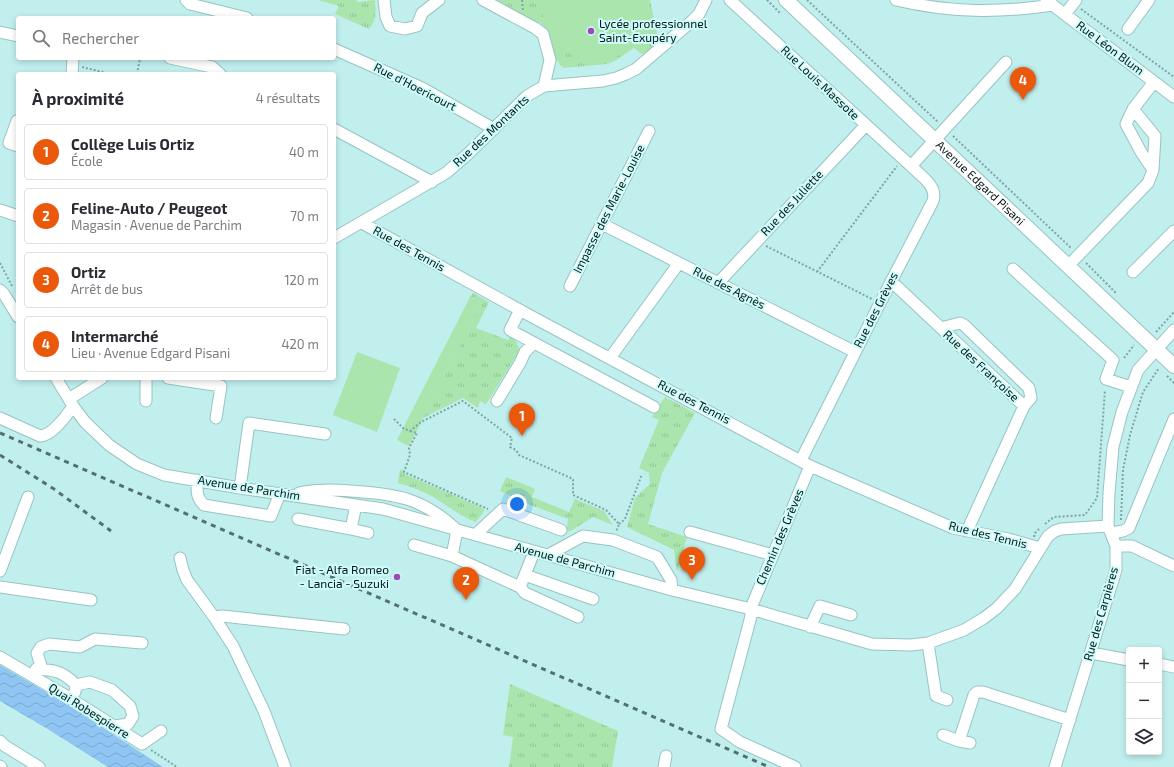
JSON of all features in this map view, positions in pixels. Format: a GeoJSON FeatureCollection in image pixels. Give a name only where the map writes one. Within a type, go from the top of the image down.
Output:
{"type":"FeatureCollection","features":[{"type":"Feature","properties":{"kind":"main road","name":"Avenue Edgard Pisani"},"geometry":{"type":"LineString","coordinates":[[786,0],[1068,266],[1160,345],[1174,366]]}},
{"type":"Feature","properties":{"kind":"street"},"geometry":{"type":"LineString","coordinates":[[186,0],[190,4],[239,16]]}},
{"type":"Feature","properties":{"kind":"street"},"geometry":{"type":"LineString","coordinates":[[384,0],[386,17],[390,26],[404,29],[416,26],[422,13],[439,0]]}},
{"type":"Feature","properties":{"kind":"street"},"geometry":{"type":"LineString","coordinates":[[483,0],[544,34],[550,60],[544,86]]}},
{"type":"Feature","properties":{"kind":"street","name":"Rue des Montants"},"geometry":{"type":"LineString","coordinates":[[336,237],[432,182],[457,164],[527,96],[544,86],[616,78],[636,69],[692,21],[699,14],[706,0]]}},
{"type":"Feature","properties":{"kind":"street","name":"Rue Louis Massote"},"geometry":{"type":"LineString","coordinates":[[730,0],[906,162]]}},
{"type":"Feature","properties":{"kind":"street"},"geometry":{"type":"LineString","coordinates":[[896,0],[930,7],[956,10],[1012,10],[1050,2]]}},
{"type":"Feature","properties":{"kind":"street"},"geometry":{"type":"LineString","coordinates":[[1128,29],[1149,0]]}},
{"type":"Feature","properties":{"kind":"street","name":"Rue Léon Blum"},"geometry":{"type":"LineString","coordinates":[[1050,2],[1174,97]]}},
{"type":"Feature","properties":{"kind":"street"},"geometry":{"type":"LineString","coordinates":[[1065,14],[1075,2]]}},
{"type":"Feature","properties":{"kind":"street"},"geometry":{"type":"LineString","coordinates":[[0,32],[16,36]]}},
{"type":"Feature","properties":{"kind":"street","name":"Rue d'Hoericourt"},"geometry":{"type":"LineString","coordinates":[[336,50],[422,88],[494,129]]}},
{"type":"Feature","properties":{"kind":"street"},"geometry":{"type":"LineString","coordinates":[[178,60],[216,70]]}},
{"type":"Feature","properties":{"kind":"street"},"geometry":{"type":"LineString","coordinates":[[906,162],[934,140],[1006,62]]}},
{"type":"Feature","properties":{"kind":"street"},"geometry":{"type":"LineString","coordinates":[[1153,170],[1141,152],[1126,124],[1133,109],[1154,82]]}},
{"type":"Feature","properties":{"kind":"street"},"geometry":{"type":"LineString","coordinates":[[1068,266],[1148,184],[1153,170],[1155,136],[1133,109]]}},
{"type":"Feature","properties":{"kind":"street"},"geometry":{"type":"LineString","coordinates":[[16,122],[6,137],[9,143],[16,145]]}},
{"type":"Feature","properties":{"kind":"street","name":"Rue des Juliette"},"geometry":{"type":"LineString","coordinates":[[719,282],[866,125]]}},
{"type":"Feature","properties":{"kind":"street"},"geometry":{"type":"LineString","coordinates":[[336,130],[432,182]]}},
{"type":"Feature","properties":{"kind":"street","name":"Impasse des Marie-Louise"},"geometry":{"type":"LineString","coordinates":[[570,286],[649,131]]}},
{"type":"Feature","properties":{"kind":"street","name":"Rue des Grèves"},"geometry":{"type":"LineString","coordinates":[[806,463],[855,352],[935,196],[932,187],[906,162]]}},
{"type":"Feature","properties":{"kind":"street"},"geometry":{"type":"LineString","coordinates":[[0,210],[16,215]]}},
{"type":"Feature","properties":{"kind":"street","name":"Rue des Tennis"},"geometry":{"type":"LineString","coordinates":[[362,223],[520,310],[806,463],[953,528],[1008,539],[1036,547]]}},
{"type":"Feature","properties":{"kind":"street","name":"Rue des Agnès"},"geometry":{"type":"LineString","coordinates":[[602,224],[855,352]]}},
{"type":"Feature","properties":{"kind":"street"},"geometry":{"type":"LineString","coordinates":[[1133,272],[1174,231]]}},
{"type":"Feature","properties":{"kind":"street"},"geometry":{"type":"LineString","coordinates":[[610,358],[679,263]]}},
{"type":"Feature","properties":{"kind":"street"},"geometry":{"type":"LineString","coordinates":[[1013,269],[1113,360],[1106,379],[1131,387]]}},
{"type":"Feature","properties":{"kind":"street","name":"Rue des Françoise"},"geometry":{"type":"LineString","coordinates":[[891,281],[1024,406],[967,531]]}},
{"type":"Feature","properties":{"kind":"street"},"geometry":{"type":"LineString","coordinates":[[0,290],[16,314]]}},
{"type":"Feature","properties":{"kind":"street"},"geometry":{"type":"LineString","coordinates":[[520,310],[510,330],[654,407]]}},
{"type":"Feature","properties":{"kind":"street"},"geometry":{"type":"LineString","coordinates":[[941,328],[960,324],[964,325],[1029,388],[1031,398],[1024,406]]}},
{"type":"Feature","properties":{"kind":"street","name":"Rue des Carpières"},"geometry":{"type":"LineString","coordinates":[[1056,767],[1114,576],[1116,546],[1109,493],[1113,447],[1122,412],[1138,370],[1174,330]]}},
{"type":"Feature","properties":{"kind":"street"},"geometry":{"type":"LineString","coordinates":[[497,401],[525,352],[534,343]]}},
{"type":"Feature","properties":{"kind":"street","name":"Avenue de Parchim"},"geometry":{"type":"LineString","coordinates":[[57,380],[85,422],[109,444],[123,456],[164,475],[383,509],[672,590],[751,609],[872,644],[911,645],[928,643],[964,630],[997,608],[1015,589],[1036,547],[1055,531],[1062,529],[1114,530]]}},
{"type":"Feature","properties":{"kind":"street"},"geometry":{"type":"LineString","coordinates":[[0,418],[40,436],[45,436],[52,432],[69,412],[71,402],[99,380]]}},
{"type":"Feature","properties":{"kind":"street"},"geometry":{"type":"LineString","coordinates":[[146,380],[146,401]]}},
{"type":"Feature","properties":{"kind":"street"},"geometry":{"type":"LineString","coordinates":[[181,380],[221,386],[216,418]]}},
{"type":"Feature","properties":{"kind":"street"},"geometry":{"type":"LineString","coordinates":[[1114,530],[1129,528],[1174,419]]}},
{"type":"Feature","properties":{"kind":"street"},"geometry":{"type":"LineString","coordinates":[[240,488],[250,423],[325,434]]}},
{"type":"Feature","properties":{"kind":"street","name":"Chemin des Grèves"},"geometry":{"type":"LineString","coordinates":[[796,767],[740,742],[721,729],[750,620],[751,609],[773,555],[806,463]]}},
{"type":"Feature","properties":{"kind":"street"},"geometry":{"type":"LineString","coordinates":[[197,480],[199,500],[204,505],[271,516],[284,494],[334,490],[378,492],[402,497],[428,507],[458,530],[452,556]]}},
{"type":"Feature","properties":{"kind":"street"},"geometry":{"type":"LineString","coordinates":[[0,571],[28,497]]}},
{"type":"Feature","properties":{"kind":"street"},"geometry":{"type":"LineString","coordinates":[[351,529],[356,505]]}},
{"type":"Feature","properties":{"kind":"street"},"geometry":{"type":"LineString","coordinates":[[475,535],[503,509],[561,530]]}},
{"type":"Feature","properties":{"kind":"street"},"geometry":{"type":"LineString","coordinates":[[298,519],[351,529],[368,534]]}},
{"type":"Feature","properties":{"kind":"street"},"geometry":{"type":"LineString","coordinates":[[690,532],[773,555]]}},
{"type":"Feature","properties":{"kind":"street"},"geometry":{"type":"LineString","coordinates":[[548,556],[583,536],[613,540],[657,557],[671,580],[672,590]]}},
{"type":"Feature","properties":{"kind":"street"},"geometry":{"type":"LineString","coordinates":[[414,545],[452,556],[520,587],[525,592],[578,617]]}},
{"type":"Feature","properties":{"kind":"street"},"geometry":{"type":"LineString","coordinates":[[1116,546],[1132,546],[1174,566]]}},
{"type":"Feature","properties":{"kind":"street"},"geometry":{"type":"LineString","coordinates":[[520,587],[534,552]]}},
{"type":"Feature","properties":{"kind":"street"},"geometry":{"type":"LineString","coordinates":[[180,558],[187,580],[233,646],[264,710],[285,767]]}},
{"type":"Feature","properties":{"kind":"street"},"geometry":{"type":"LineString","coordinates":[[525,576],[593,599]]}},
{"type":"Feature","properties":{"kind":"street"},"geometry":{"type":"LineString","coordinates":[[0,587],[91,600]]}},
{"type":"Feature","properties":{"kind":"street"},"geometry":{"type":"LineString","coordinates":[[810,627],[820,606],[851,615]]}},
{"type":"Feature","properties":{"kind":"street"},"geometry":{"type":"LineString","coordinates":[[214,617],[222,616],[344,629]]}},
{"type":"Feature","properties":{"kind":"street"},"geometry":{"type":"LineString","coordinates":[[42,669],[37,653],[41,647],[49,644],[80,647],[95,639],[142,643]]}},
{"type":"Feature","properties":{"kind":"street"},"geometry":{"type":"LineString","coordinates":[[928,643],[936,696],[947,700]]}},
{"type":"Feature","properties":{"kind":"street"},"geometry":{"type":"LineString","coordinates":[[1091,653],[1126,659]]}},
{"type":"Feature","properties":{"kind":"street","name":"Quai Robespierre"},"geometry":{"type":"LineString","coordinates":[[0,657],[68,697],[142,744]]}},
{"type":"Feature","properties":{"kind":"street"},"geometry":{"type":"LineString","coordinates":[[1162,665],[1174,667]]}},
{"type":"Feature","properties":{"kind":"street"},"geometry":{"type":"LineString","coordinates":[[17,667],[56,670],[70,678],[76,685],[76,690],[68,697]]}},
{"type":"Feature","properties":{"kind":"street"},"geometry":{"type":"LineString","coordinates":[[76,685],[90,682],[112,690],[130,706],[133,716],[128,724],[115,726]]}},
{"type":"Feature","properties":{"kind":"street"},"geometry":{"type":"LineString","coordinates":[[943,735],[965,742],[974,695],[977,692],[983,692],[1070,720]]}},
{"type":"Feature","properties":{"kind":"street"},"geometry":{"type":"LineString","coordinates":[[142,744],[160,731]]}},
{"type":"Feature","properties":{"kind":"street"},"geometry":{"type":"LineString","coordinates":[[0,741],[5,746],[39,767]]}},
{"type":"Feature","properties":{"kind":"path"},"geometry":{"type":"LineString","coordinates":[[807,0],[1078,255],[1122,299]]}},
{"type":"Feature","properties":{"kind":"path"},"geometry":{"type":"LineString","coordinates":[[1075,2],[1174,77]]}},
{"type":"Feature","properties":{"kind":"path"},"geometry":{"type":"LineString","coordinates":[[137,72],[140,60]]}},
{"type":"Feature","properties":{"kind":"path"},"geometry":{"type":"LineString","coordinates":[[72,66],[101,72]]}},
{"type":"Feature","properties":{"kind":"path"},"geometry":{"type":"LineString","coordinates":[[817,272],[906,162]]}},
{"type":"Feature","properties":{"kind":"path"},"geometry":{"type":"LineString","coordinates":[[756,241],[880,303]]}},
{"type":"Feature","properties":{"kind":"path"},"geometry":{"type":"LineString","coordinates":[[0,263],[12,288]]}},
{"type":"Feature","properties":{"kind":"path"},"geometry":{"type":"LineString","coordinates":[[1160,345],[1155,333],[1174,312]]}},
{"type":"Feature","properties":{"kind":"path"},"geometry":{"type":"LineString","coordinates":[[1120,362],[1134,345]]}},
{"type":"Feature","properties":{"kind":"path"},"geometry":{"type":"LineString","coordinates":[[1114,530],[1120,516],[1123,470],[1130,435],[1143,392],[1159,368]]}},
{"type":"Feature","properties":{"kind":"path"},"geometry":{"type":"LineString","coordinates":[[1044,525],[1054,517],[1086,515],[1097,498],[1106,379]]}},
{"type":"Feature","properties":{"kind":"path"},"geometry":{"type":"LineString","coordinates":[[410,431],[421,422],[463,401],[512,438],[510,447],[516,450],[520,455],[573,479],[573,495],[606,510],[619,524]]}},
{"type":"Feature","properties":{"kind":"path"},"geometry":{"type":"LineString","coordinates":[[394,419],[403,428],[417,433],[409,448],[410,455],[404,472],[490,510],[503,509]]}},
{"type":"Feature","properties":{"kind":"path"},"geometry":{"type":"LineString","coordinates":[[613,540],[619,524],[625,519],[642,474]]}},
{"type":"Feature","properties":{"kind":"path"},"geometry":{"type":"LineString","coordinates":[[1036,547],[1035,533],[1040,529]]}},
{"type":"Feature","properties":{"kind":"path","name":"Quai Robespierre"},"geometry":{"type":"LineString","coordinates":[[142,744],[177,767]]}},
{"type":"Feature","properties":{"kind":"green space"},"geometry":{"type":"Polygon","coordinates":[[[318,0],[357,0],[357,2],[375,0],[375,19],[369,29],[335,14],[339,6],[318,0]]]}},
{"type":"Feature","properties":{"kind":"green space"},"geometry":{"type":"Polygon","coordinates":[[[492,0],[650,0],[659,43],[646,54],[640,53],[634,48],[615,61],[607,64],[563,68],[553,56],[546,29],[541,23],[511,11],[492,0]]]}},
{"type":"Feature","properties":{"kind":"green space"},"geometry":{"type":"Polygon","coordinates":[[[539,0],[645,0],[646,18],[641,34],[632,46],[619,55],[605,60],[589,61],[573,56],[559,46],[560,55],[553,56],[539,0]]]}},
{"type":"Feature","properties":{"kind":"green space"},"geometry":{"type":"Polygon","coordinates":[[[473,293],[489,302],[476,328],[508,340],[510,335],[515,340],[520,350],[486,404],[480,401],[478,408],[463,398],[423,418],[482,303],[470,297],[473,293]]]}},
{"type":"Feature","properties":{"kind":"green space"},"geometry":{"type":"Polygon","coordinates":[[[470,297],[482,303],[409,446],[397,440],[470,297]]]}},
{"type":"Feature","properties":{"kind":"green space"},"geometry":{"type":"Polygon","coordinates":[[[357,352],[400,368],[377,432],[333,415],[357,352]]]}},
{"type":"Feature","properties":{"kind":"green space"},"geometry":{"type":"Polygon","coordinates":[[[665,397],[695,413],[662,473],[648,524],[687,537],[677,572],[674,550],[627,527],[635,498],[650,484],[649,473],[639,468],[659,420],[652,417],[665,397]]]}},
{"type":"Feature","properties":{"kind":"green space"},"geometry":{"type":"Polygon","coordinates":[[[400,470],[403,470],[403,472],[407,475],[483,508],[484,511],[476,522],[457,513],[426,493],[398,483],[400,470]]]}},
{"type":"Feature","properties":{"kind":"green space"},"geometry":{"type":"Polygon","coordinates":[[[506,477],[535,489],[532,497],[569,512],[575,499],[604,511],[613,525],[593,517],[569,532],[567,529],[568,519],[528,504],[500,491],[506,477]]]}},
{"type":"Feature","properties":{"kind":"green space"},"geometry":{"type":"Polygon","coordinates":[[[510,684],[618,731],[612,767],[509,767],[513,737],[503,735],[510,684]]]}},
{"type":"Feature","properties":{"kind":"water"},"geometry":{"type":"Polygon","coordinates":[[[0,665],[70,706],[163,767],[108,767],[0,701],[0,665]]]}},
{"type":"Feature","properties":{"kind":"railway"},"geometry":{"type":"LineString","coordinates":[[0,433],[769,767]]}},
{"type":"Feature","properties":{"kind":"railway"},"geometry":{"type":"LineString","coordinates":[[0,455],[54,489],[111,531]]}},
{"type":"Feature","properties":{"kind":"place","name":"Lycée professionnel Saint-Exupéry"},"geometry":{"type":"Point","coordinates":[591,31]}},
{"type":"Feature","properties":{"kind":"place","name":"Intermarché"},"geometry":{"type":"Point","coordinates":[1023,100]}},
{"type":"Feature","properties":{"kind":"place","name":"Collège Luis Ortiz"},"geometry":{"type":"Point","coordinates":[522,436]}},
{"type":"Feature","properties":{"kind":"place","name":"Fiat - Alfa Romeo - Lancia - Suzuki"},"geometry":{"type":"Point","coordinates":[397,577]}},
{"type":"Feature","properties":{"kind":"place","name":"Ortiz"},"geometry":{"type":"Point","coordinates":[692,580]}},
{"type":"Feature","properties":{"kind":"place","name":"Feline-Auto / Peugeot"},"geometry":{"type":"Point","coordinates":[466,600]}}]}
